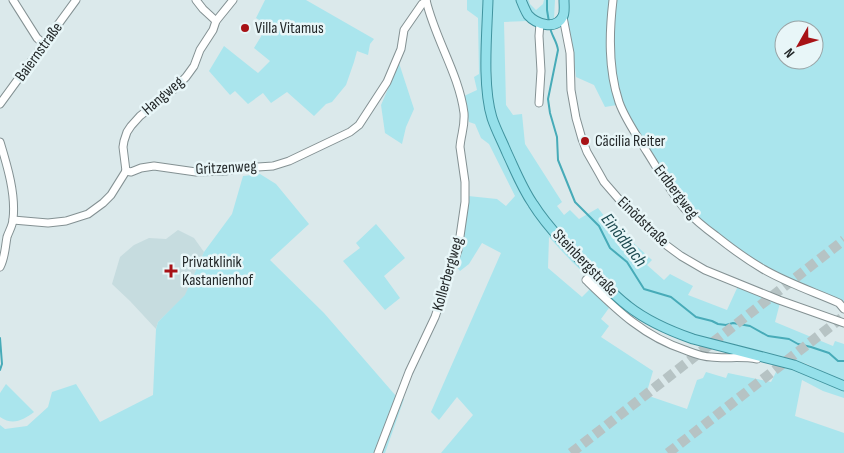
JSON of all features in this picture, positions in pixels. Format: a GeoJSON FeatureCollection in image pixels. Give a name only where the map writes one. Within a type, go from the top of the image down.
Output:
{"type":"FeatureCollection","features":[{"type":"Feature","properties":{"kind":"main road","name":"Steinbergstraße"},"geometry":{"type":"LineString","coordinates":[[488,0],[486,52],[492,118],[532,204],[570,249],[629,307],[655,323],[680,334],[716,345],[794,365],[844,386]]}},
{"type":"Feature","properties":{"kind":"main road"},"geometry":{"type":"LineString","coordinates":[[521,0],[527,13],[534,20],[542,24],[551,25],[560,20],[564,9],[564,0]]}},
{"type":"Feature","properties":{"kind":"street"},"geometry":{"type":"LineString","coordinates":[[13,0],[37,38],[44,44]]}},
{"type":"Feature","properties":{"kind":"street","name":"Baiernstraße"},"geometry":{"type":"LineString","coordinates":[[0,104],[76,0]]}},
{"type":"Feature","properties":{"kind":"street"},"geometry":{"type":"LineString","coordinates":[[196,0],[216,20]]}},
{"type":"Feature","properties":{"kind":"street","name":"Hangweg"},"geometry":{"type":"LineString","coordinates":[[126,171],[124,141],[127,132],[140,116],[173,90],[186,77],[213,30],[216,20],[233,0]]}},
{"type":"Feature","properties":{"kind":"street","name":"Gritzenweg"},"geometry":{"type":"LineString","coordinates":[[126,171],[132,172],[154,166],[196,172],[273,166],[290,161],[350,132],[358,125],[387,82],[401,49],[404,30],[426,0]]}},
{"type":"Feature","properties":{"kind":"street","name":"Kollerbergweg"},"geometry":{"type":"LineString","coordinates":[[378,453],[408,372],[435,317],[453,266],[458,250],[464,202],[465,182],[460,142],[465,126],[464,112],[454,76],[437,35],[426,0]]}},
{"type":"Feature","properties":{"kind":"street","name":"Erdbergweg"},"geometry":{"type":"LineString","coordinates":[[613,0],[610,45],[611,65],[619,102],[670,189],[697,221],[743,257],[794,285],[839,303],[844,309]]}},
{"type":"Feature","properties":{"kind":"street","name":"Einödstraße"},"geometry":{"type":"LineString","coordinates":[[560,20],[570,52],[572,90],[576,118],[582,139],[604,182],[630,212],[658,239],[681,256],[705,270],[779,300],[844,323]]}},
{"type":"Feature","properties":{"kind":"street"},"geometry":{"type":"LineString","coordinates":[[539,102],[541,71],[539,36],[542,24]]}},
{"type":"Feature","properties":{"kind":"street"},"geometry":{"type":"LineString","coordinates":[[0,142],[13,192],[13,220],[7,237],[3,262],[0,267]]}},
{"type":"Feature","properties":{"kind":"street"},"geometry":{"type":"LineString","coordinates":[[13,220],[48,223],[66,221],[88,214],[111,195],[126,171]]}},
{"type":"Feature","properties":{"kind":"street"},"geometry":{"type":"LineString","coordinates":[[610,289],[607,292],[588,278],[586,280],[616,309],[654,337],[670,345],[711,358],[732,357],[759,360],[762,356]]}},
{"type":"Feature","properties":{"kind":"shaded area"},"geometry":{"type":"Polygon","coordinates":[[[265,0],[306,0],[374,39],[370,44],[368,55],[357,51],[346,85],[332,102],[326,104],[314,116],[287,92],[271,103],[263,93],[248,104],[235,91],[230,95],[209,71],[224,46],[258,73],[270,61],[254,48],[268,25],[256,18],[265,0]]]}},
{"type":"Feature","properties":{"kind":"shaded area"},"geometry":{"type":"Polygon","coordinates":[[[467,0],[484,0],[486,101],[520,187],[599,283],[578,268],[549,237],[548,268],[582,297],[590,289],[609,308],[601,319],[609,326],[601,337],[653,371],[646,395],[687,409],[697,380],[703,378],[706,372],[726,378],[728,373],[771,382],[776,372],[777,363],[804,372],[844,391],[844,398],[823,391],[802,380],[795,416],[844,433],[844,453],[441,453],[473,415],[457,397],[439,420],[431,412],[501,253],[482,243],[469,264],[460,271],[455,265],[468,196],[497,199],[506,206],[515,196],[489,144],[481,138],[475,124],[469,122],[464,96],[477,90],[474,77],[479,74],[478,18],[467,10],[467,0]]]}},
{"type":"Feature","properties":{"kind":"shaded area"},"geometry":{"type":"Polygon","coordinates":[[[491,0],[517,0],[527,19],[527,21],[504,22],[506,105],[513,115],[522,114],[525,144],[562,202],[557,206],[564,215],[570,210],[579,219],[598,208],[605,217],[652,260],[647,265],[664,280],[670,274],[693,286],[688,295],[727,310],[738,286],[780,303],[775,322],[833,346],[835,341],[844,344],[844,382],[807,364],[685,333],[659,321],[641,311],[626,299],[551,222],[538,205],[525,181],[495,113],[491,66],[491,0]]]}},
{"type":"Feature","properties":{"kind":"shaded area"},"geometry":{"type":"Polygon","coordinates":[[[525,0],[529,0],[536,10],[543,4],[544,0],[555,0],[554,19],[544,20],[536,16],[532,13],[525,0]]]}},
{"type":"Feature","properties":{"kind":"shaded area"},"geometry":{"type":"Polygon","coordinates":[[[567,0],[844,0],[844,302],[795,283],[765,268],[705,225],[685,205],[653,159],[623,104],[605,107],[594,85],[576,77],[567,0]]]}},
{"type":"Feature","properties":{"kind":"shaded area"},"geometry":{"type":"Polygon","coordinates":[[[399,63],[414,109],[406,127],[402,144],[385,133],[381,105],[399,63]]]}},
{"type":"Feature","properties":{"kind":"shaded area"},"geometry":{"type":"Polygon","coordinates":[[[260,174],[276,184],[309,224],[270,260],[324,313],[396,396],[404,399],[385,453],[0,453],[0,425],[5,429],[27,426],[48,407],[52,392],[76,384],[100,422],[153,395],[156,329],[158,322],[185,295],[204,252],[232,214],[243,176],[260,174]]]}},
{"type":"Feature","properties":{"kind":"shaded area"},"geometry":{"type":"Polygon","coordinates":[[[376,224],[405,258],[384,276],[400,298],[385,310],[343,261],[360,248],[356,243],[376,224]]]}},
{"type":"Feature","properties":{"kind":"shaded area"},"geometry":{"type":"Polygon","coordinates":[[[178,230],[194,238],[204,252],[185,296],[158,322],[156,329],[112,284],[120,257],[134,245],[149,238],[166,239],[178,230]]]}},
{"type":"Feature","properties":{"kind":"shaded area"},"geometry":{"type":"Polygon","coordinates":[[[6,384],[34,412],[18,421],[9,421],[0,417],[0,393],[6,384]]]}},
{"type":"Feature","properties":{"kind":"waterway","name":"Einödbach"},"geometry":{"type":"LineString","coordinates":[[547,0],[549,22]]}},
{"type":"Feature","properties":{"kind":"waterway","name":"Einödbach"},"geometry":{"type":"LineString","coordinates":[[550,27],[558,50],[548,99],[557,137],[558,160],[575,202],[599,226],[610,248],[627,262],[644,289],[671,297],[696,317],[718,324],[726,325],[733,323],[750,326],[768,336],[789,339],[798,344],[829,353],[838,361],[844,361]]}},
{"type":"Feature","properties":{"kind":"waterway"},"geometry":{"type":"LineString","coordinates":[[0,338],[2,364],[0,370]]}},
{"type":"Feature","properties":{"kind":"tunnel"},"geometry":{"type":"LineString","coordinates":[[571,453],[844,240]]}},
{"type":"Feature","properties":{"kind":"tunnel"},"geometry":{"type":"LineString","coordinates":[[668,453],[844,316]]}},
{"type":"Feature","properties":{"kind":"place","name":"Villa Vitamus"},"geometry":{"type":"Point","coordinates":[245,28]}},
{"type":"Feature","properties":{"kind":"place","name":"Cäcilia Reiter"},"geometry":{"type":"Point","coordinates":[585,141]}},
{"type":"Feature","properties":{"kind":"place","name":"Privatklinik Kastanienhof"},"geometry":{"type":"Point","coordinates":[171,271]}}]}
